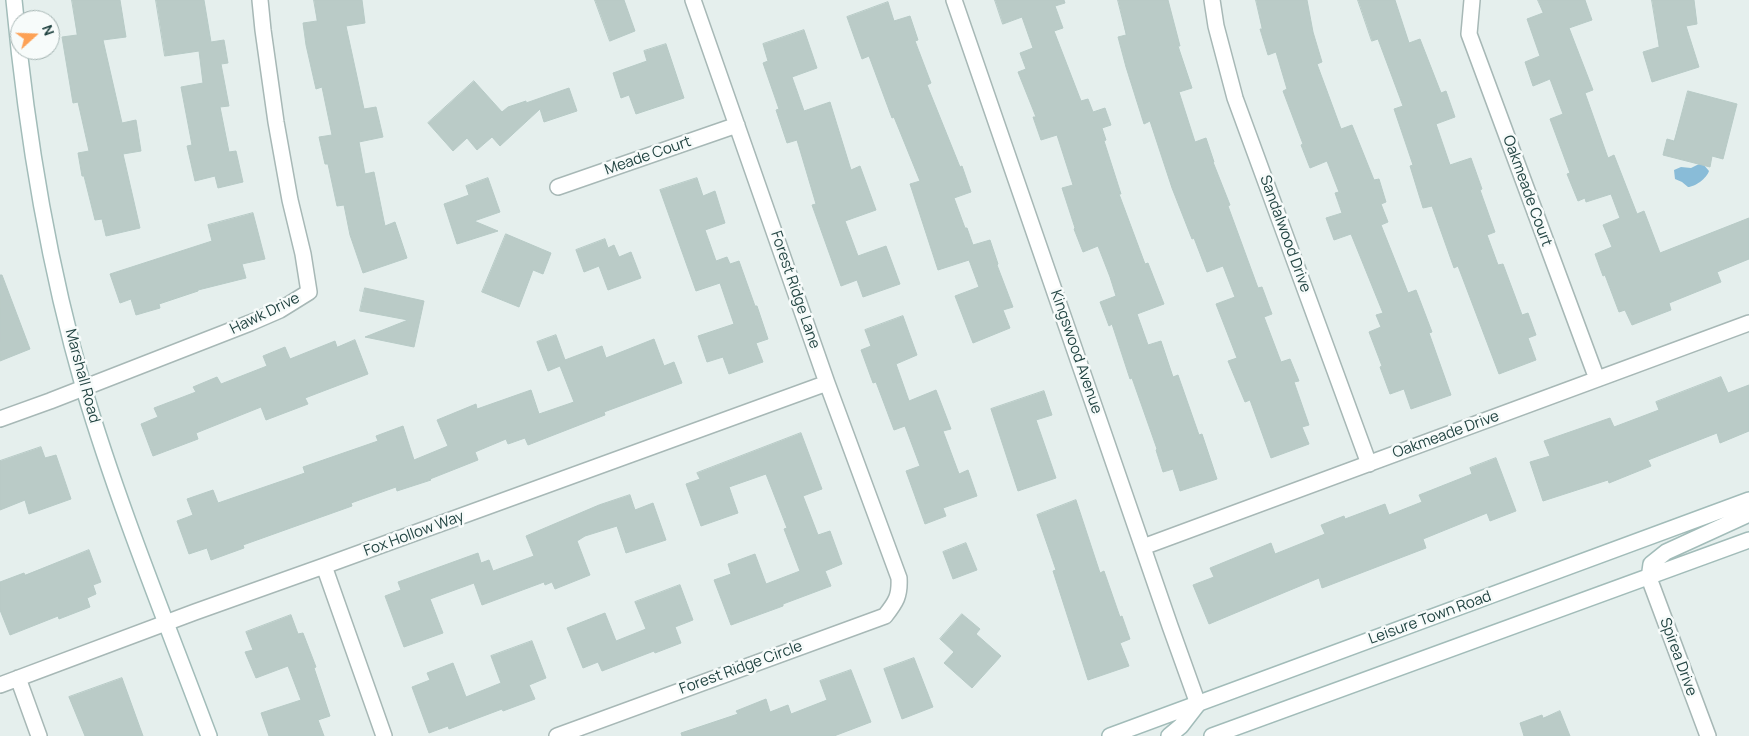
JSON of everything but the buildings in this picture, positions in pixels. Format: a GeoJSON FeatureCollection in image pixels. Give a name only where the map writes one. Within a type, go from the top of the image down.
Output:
{"type":"FeatureCollection","features":[{"type":"Feature","properties":{"kind":"street","name":"Marshall Road"},"geometry":{"type":"LineString","coordinates":[[14,0],[19,53],[42,205],[56,274],[84,387],[135,541],[209,736]]}},
{"type":"Feature","properties":{"kind":"street","name":"Hawk Drive"},"geometry":{"type":"LineString","coordinates":[[0,419],[250,323],[280,310],[308,292],[303,254],[290,200],[276,122],[260,0]]}},
{"type":"Feature","properties":{"kind":"street","name":"Forest Ridge Lane"},"geometry":{"type":"LineString","coordinates":[[693,0],[827,382],[899,578]]}},
{"type":"Feature","properties":{"kind":"street","name":"Kingswood Avenue"},"geometry":{"type":"LineString","coordinates":[[954,0],[1198,704]]}},
{"type":"Feature","properties":{"kind":"street","name":"Sandalwood Drive"},"geometry":{"type":"LineString","coordinates":[[1212,0],[1216,26],[1235,98],[1369,464]]}},
{"type":"Feature","properties":{"kind":"street","name":"Oakmeade Court"},"geometry":{"type":"LineString","coordinates":[[1472,0],[1469,34],[1596,380]]}},
{"type":"Feature","properties":{"kind":"street","name":"Meade Court"},"geometry":{"type":"LineString","coordinates":[[558,187],[738,125]]}},
{"type":"Feature","properties":{"kind":"street","name":"Oakmeade Drive"},"geometry":{"type":"LineString","coordinates":[[1142,547],[1749,323]]}},
{"type":"Feature","properties":{"kind":"street","name":"Fox Hollow Way"},"geometry":{"type":"LineString","coordinates":[[0,685],[827,382]]}},
{"type":"Feature","properties":{"kind":"street","name":"Leisure Town Road"},"geometry":{"type":"LineString","coordinates":[[1110,736],[1749,500]]}},
{"type":"Feature","properties":{"kind":"street"},"geometry":{"type":"LineString","coordinates":[[1649,578],[1651,564],[1666,552],[1749,514]]}},
{"type":"Feature","properties":{"kind":"street"},"geometry":{"type":"LineString","coordinates":[[1212,736],[1749,540]]}},
{"type":"Feature","properties":{"kind":"street"},"geometry":{"type":"LineString","coordinates":[[324,566],[384,736]]}},
{"type":"Feature","properties":{"kind":"street","name":"Forest Ridge Circle"},"geometry":{"type":"LineString","coordinates":[[557,736],[885,616],[894,604],[899,592],[899,578]]}},
{"type":"Feature","properties":{"kind":"street","name":"Spirea Drive"},"geometry":{"type":"LineString","coordinates":[[1649,578],[1708,736]]}},
{"type":"Feature","properties":{"kind":"street"},"geometry":{"type":"LineString","coordinates":[[18,678],[38,736]]}},
{"type":"Feature","properties":{"kind":"street"},"geometry":{"type":"LineString","coordinates":[[1169,736],[1181,726],[1198,704]]}},
{"type":"Feature","properties":{"kind":"water"},"geometry":{"type":"Polygon","coordinates":[[[1703,164],[1709,171],[1697,184],[1688,187],[1675,179],[1674,170],[1681,167],[1691,168],[1703,164]]]}}]}
